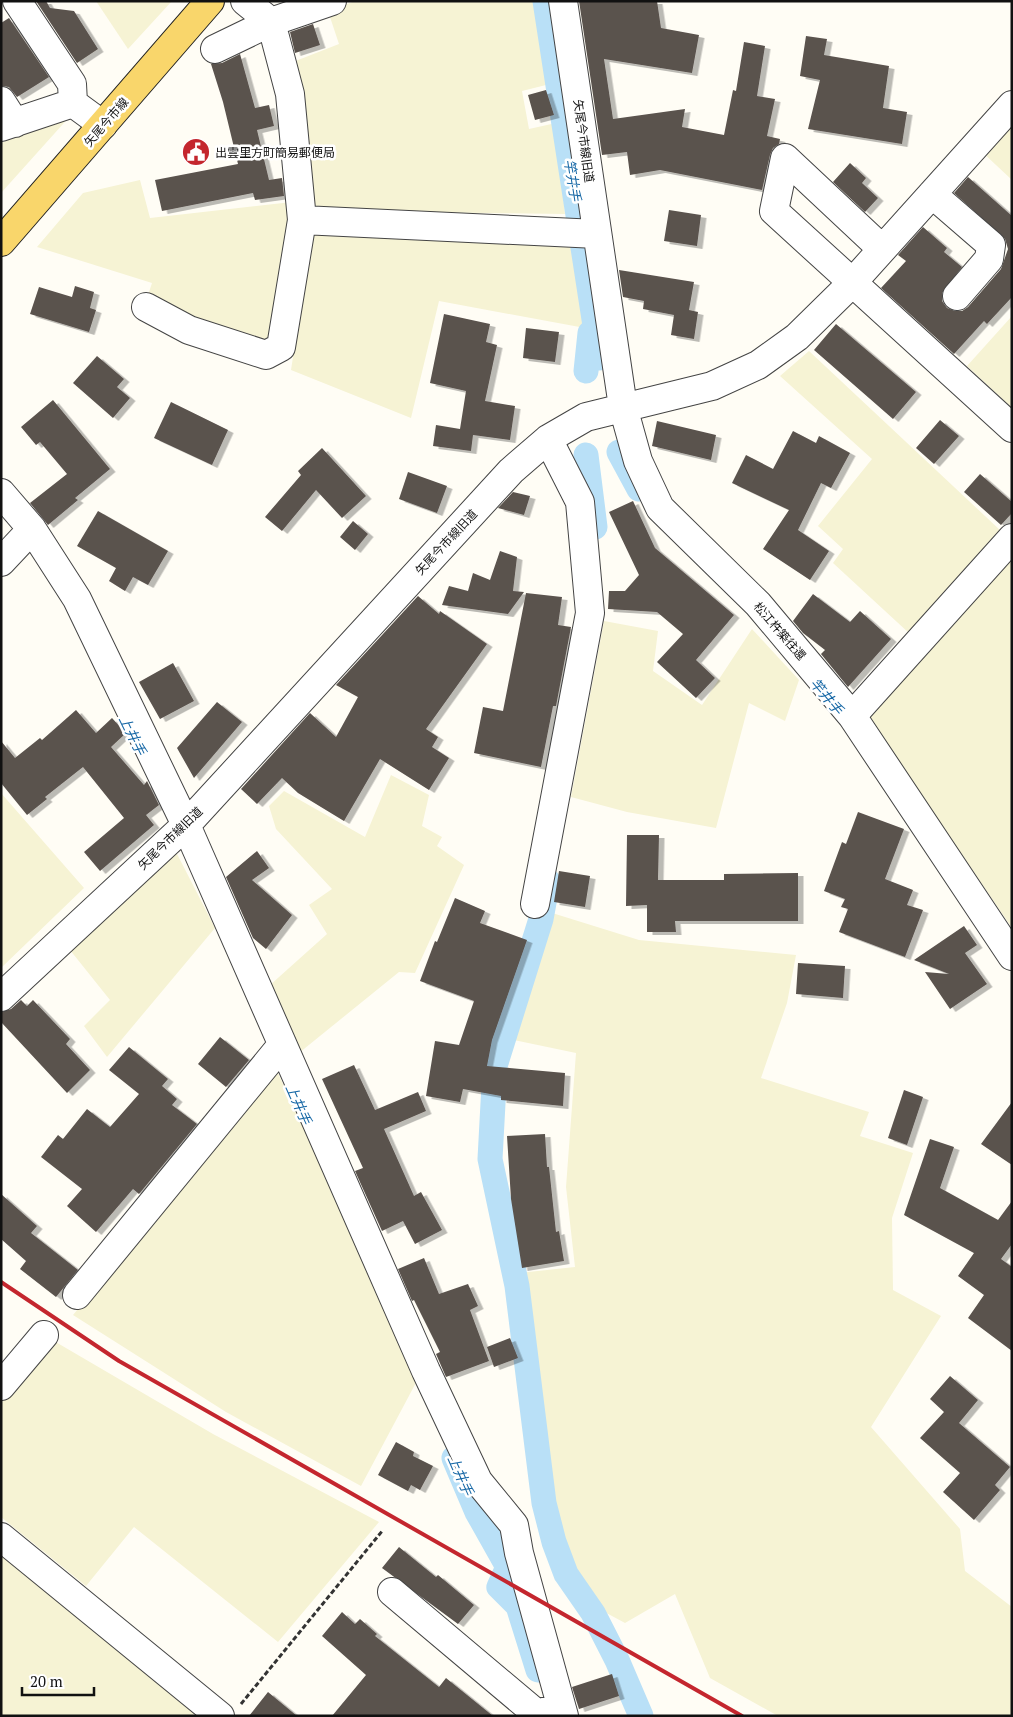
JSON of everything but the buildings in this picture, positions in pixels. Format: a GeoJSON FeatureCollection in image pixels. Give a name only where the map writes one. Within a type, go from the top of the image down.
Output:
{"type":"FeatureCollection","features":[{"type":"Feature","properties":{"kind":"main road","name":"矢尾今市線"},"geometry":{"type":"LineString","coordinates":[[1,242],[210,1]]}},
{"type":"Feature","properties":{"kind":"street"},"geometry":{"type":"LineString","coordinates":[[17,1],[72,84],[73,103]]}},
{"type":"Feature","properties":{"kind":"street"},"geometry":{"type":"LineString","coordinates":[[146,307],[189,330],[266,355],[281,347],[302,220],[290,94],[271,22],[245,1]]}},
{"type":"Feature","properties":{"kind":"street"},"geometry":{"type":"LineString","coordinates":[[215,49],[271,22],[332,1]]}},
{"type":"Feature","properties":{"kind":"street","name":"矢尾今市線旧道"},"geometry":{"type":"LineString","coordinates":[[1,996],[186,825],[511,472],[548,439],[586,417],[622,407],[563,1]]}},
{"type":"Feature","properties":{"kind":"street"},"geometry":{"type":"LineString","coordinates":[[6,117],[73,103],[102,125]]}},
{"type":"Feature","properties":{"kind":"street"},"geometry":{"type":"LineString","coordinates":[[622,407],[712,386],[758,365],[797,337],[852,283],[1012,105]]}},
{"type":"Feature","properties":{"kind":"street"},"geometry":{"type":"LineString","coordinates":[[882,249],[785,158],[774,212],[1012,428]]}},
{"type":"Feature","properties":{"kind":"street"},"geometry":{"type":"LineString","coordinates":[[932,194],[991,245],[990,259],[957,296]]}},
{"type":"Feature","properties":{"kind":"street"},"geometry":{"type":"LineString","coordinates":[[302,220],[597,234]]}},
{"type":"Feature","properties":{"kind":"street","name":"松江杵築往還"},"geometry":{"type":"LineString","coordinates":[[622,407],[638,461],[660,508],[758,604],[852,716],[1012,956]]}},
{"type":"Feature","properties":{"kind":"street"},"geometry":{"type":"LineString","coordinates":[[535,904],[590,613],[580,502],[548,439]]}},
{"type":"Feature","properties":{"kind":"street"},"geometry":{"type":"LineString","coordinates":[[1,493],[32,529],[77,598],[186,825],[426,1371],[478,1481],[514,1525],[519,1553],[562,1711],[537,1714],[392,1592]]}},
{"type":"Feature","properties":{"kind":"street"},"geometry":{"type":"LineString","coordinates":[[1,562],[32,529]]}},
{"type":"Feature","properties":{"kind":"street"},"geometry":{"type":"LineString","coordinates":[[852,716],[1012,538]]}},
{"type":"Feature","properties":{"kind":"street"},"geometry":{"type":"LineString","coordinates":[[78,1295],[282,1045]]}},
{"type":"Feature","properties":{"kind":"street"},"geometry":{"type":"LineString","coordinates":[[1,1386],[44,1335]]}},
{"type":"Feature","properties":{"kind":"street"},"geometry":{"type":"LineString","coordinates":[[1,1538],[229,1712]]}},
{"type":"Feature","properties":{"kind":"path"},"geometry":{"type":"LineString","coordinates":[[229,1712],[383,1530]]}},
{"type":"Feature","properties":{"kind":"shaded area"},"geometry":{"type":"Polygon","coordinates":[[[96,1],[172,1],[128,49],[96,1]]]}},
{"type":"Feature","properties":{"kind":"shaded area"},"geometry":{"type":"Polygon","coordinates":[[[355,1],[539,1],[550,84],[522,91],[529,129],[556,123],[565,214],[308,211],[293,62],[339,44],[328,11],[355,1]]]}},
{"type":"Feature","properties":{"kind":"shaded area"},"geometry":{"type":"Polygon","coordinates":[[[72,114],[1,193],[1,143],[72,114]]]}},
{"type":"Feature","properties":{"kind":"shaded area"},"geometry":{"type":"Polygon","coordinates":[[[1012,114],[1012,180],[980,150],[1012,114]]]}},
{"type":"Feature","properties":{"kind":"shaded area"},"geometry":{"type":"Polygon","coordinates":[[[140,180],[150,218],[292,202],[294,224],[267,345],[190,319],[148,295],[152,283],[37,247],[83,193],[140,180]]]}},
{"type":"Feature","properties":{"kind":"shaded area"},"geometry":{"type":"Polygon","coordinates":[[[313,229],[569,234],[585,328],[439,301],[411,418],[291,370],[313,229]]]}},
{"type":"Feature","properties":{"kind":"shaded area"},"geometry":{"type":"Polygon","coordinates":[[[1012,316],[1012,408],[967,366],[1012,316]]]}},
{"type":"Feature","properties":{"kind":"shaded area"},"geometry":{"type":"Polygon","coordinates":[[[809,351],[1001,531],[910,634],[833,563],[843,549],[818,526],[872,459],[780,376],[809,351]]]}},
{"type":"Feature","properties":{"kind":"shaded area"},"geometry":{"type":"Polygon","coordinates":[[[1012,551],[1012,928],[866,715],[1012,551]]]}},
{"type":"Feature","properties":{"kind":"shaded area"},"geometry":{"type":"Polygon","coordinates":[[[604,621],[658,631],[653,671],[702,705],[752,629],[799,680],[785,721],[749,703],[716,828],[627,812],[571,797],[604,621]]]}},
{"type":"Feature","properties":{"kind":"shaded area"},"geometry":{"type":"Polygon","coordinates":[[[391,775],[429,795],[422,826],[442,837],[437,846],[464,865],[415,973],[399,972],[299,1053],[269,986],[327,934],[309,905],[332,889],[276,829],[269,806],[284,791],[365,837],[391,775]]]}},
{"type":"Feature","properties":{"kind":"shaded area"},"geometry":{"type":"Polygon","coordinates":[[[1,793],[84,888],[1,968],[1,793]]]}},
{"type":"Feature","properties":{"kind":"shaded area"},"geometry":{"type":"Polygon","coordinates":[[[174,848],[215,928],[107,1057],[84,1026],[110,1000],[70,950],[174,848]]]}},
{"type":"Feature","properties":{"kind":"shaded area"},"geometry":{"type":"Polygon","coordinates":[[[549,912],[639,940],[796,955],[787,1003],[761,1078],[869,1112],[860,1136],[913,1153],[892,1218],[893,1290],[941,1316],[871,1427],[960,1529],[965,1571],[1012,1607],[1012,1716],[778,1716],[710,1678],[675,1594],[625,1623],[599,1609],[572,1573],[555,1528],[519,1273],[575,1267],[566,1187],[576,1053],[509,1039],[549,912]]]}},
{"type":"Feature","properties":{"kind":"shaded area"},"geometry":{"type":"Polygon","coordinates":[[[276,1069],[419,1377],[361,1486],[226,1412],[73,1315],[276,1069]]]}},
{"type":"Feature","properties":{"kind":"shaded area"},"geometry":{"type":"Polygon","coordinates":[[[54,1341],[213,1434],[379,1522],[278,1642],[134,1527],[86,1586],[1,1517],[1,1403],[54,1341]]]}},
{"type":"Feature","properties":{"kind":"shaded area"},"geometry":{"type":"Polygon","coordinates":[[[1,1553],[197,1716],[1,1716],[1,1553]]]}},
{"type":"Feature","properties":{"kind":"waterway","name":"竿井手"},"geometry":{"type":"LineString","coordinates":[[545,1],[600,358]]}},
{"type":"Feature","properties":{"kind":"waterway"},"geometry":{"type":"LineString","coordinates":[[586,371],[590,333]]}},
{"type":"Feature","properties":{"kind":"waterway","name":"竿井手"},"geometry":{"type":"LineString","coordinates":[[619,452],[639,489]]}},
{"type":"Feature","properties":{"kind":"waterway"},"geometry":{"type":"LineString","coordinates":[[586,455],[595,527]]}},
{"type":"Feature","properties":{"kind":"waterway"},"geometry":{"type":"LineString","coordinates":[[548,881],[541,919],[495,1066],[490,1159],[517,1286],[544,1503],[554,1542],[566,1574],[593,1613],[617,1660],[641,1716]]}},
{"type":"Feature","properties":{"kind":"waterway","name":"上井手"},"geometry":{"type":"LineString","coordinates":[[454,1458],[477,1512],[508,1567],[499,1587],[518,1606],[538,1670]]}},
{"type":"Feature","properties":{"kind":"railway"},"geometry":{"type":"LineString","coordinates":[[1,1282],[119,1361],[742,1716]]}},
{"type":"Feature","properties":{"kind":"place","name":"出雲里方町簡易郵便局"},"geometry":{"type":"Point","coordinates":[196,152]}}]}
